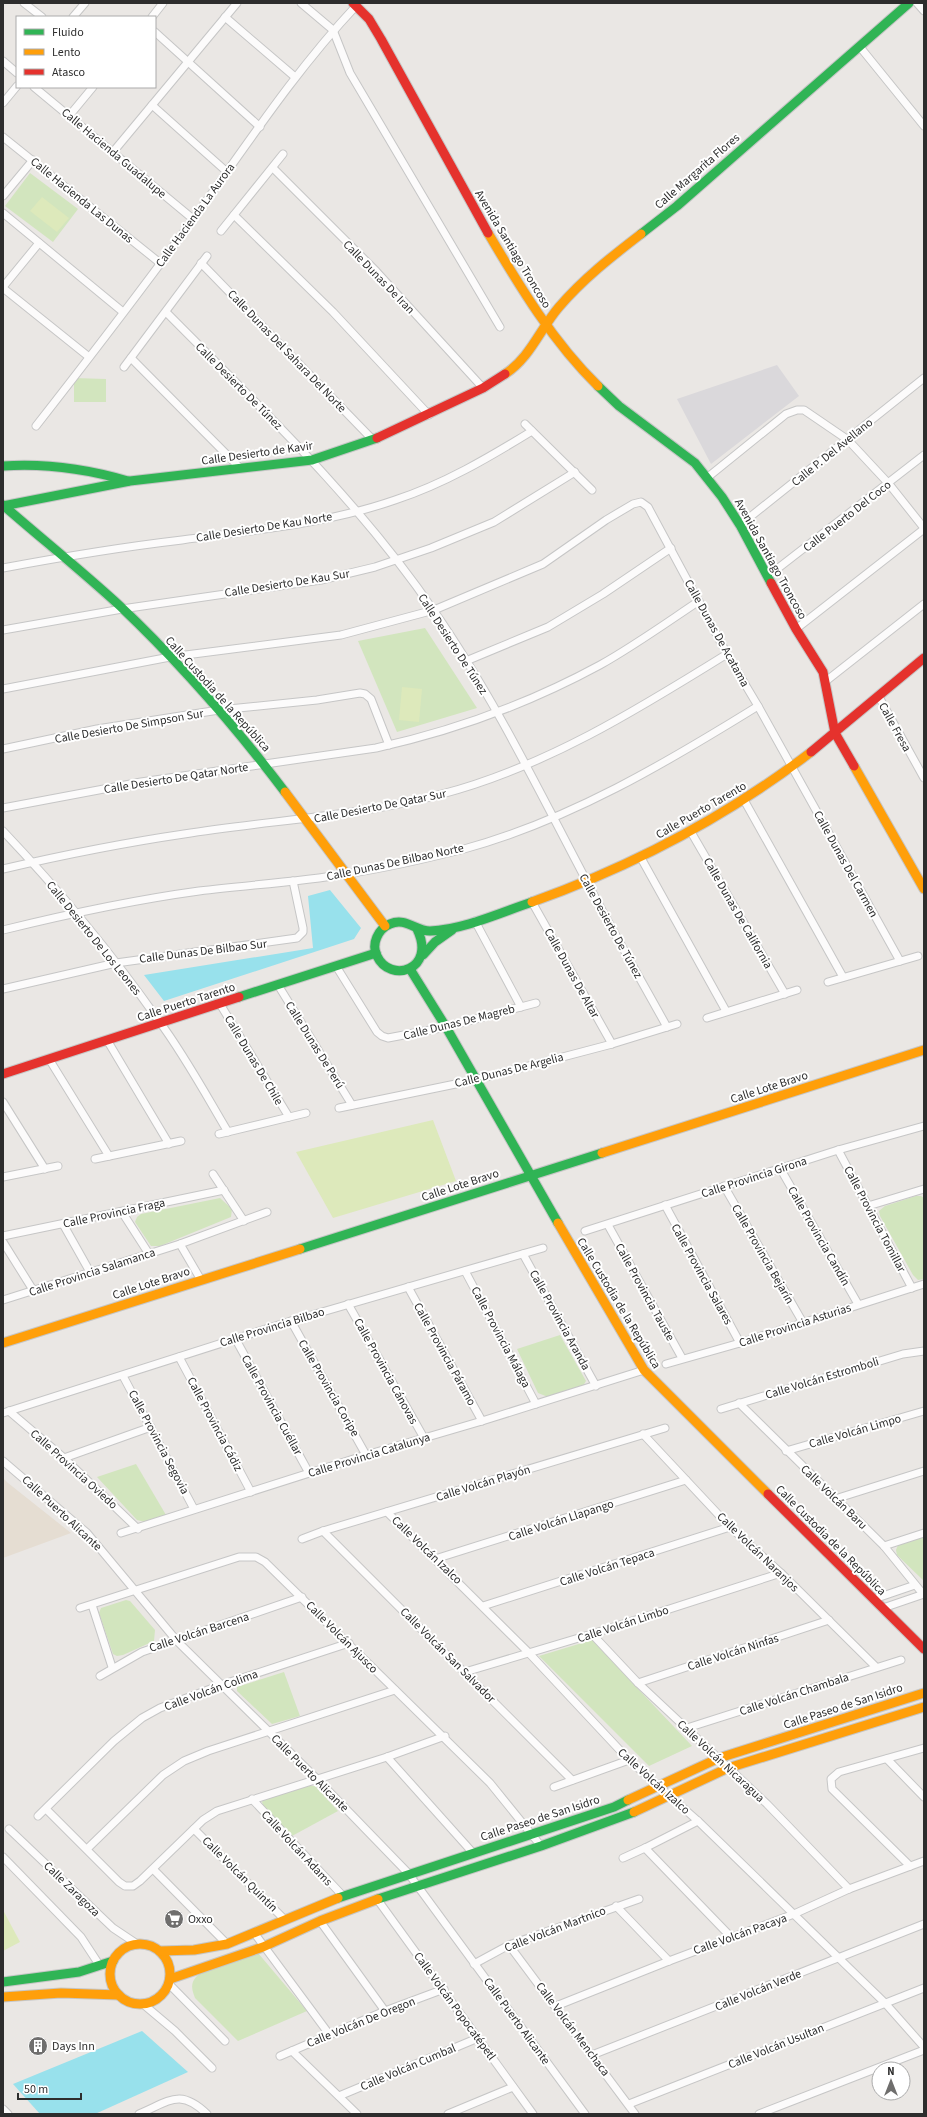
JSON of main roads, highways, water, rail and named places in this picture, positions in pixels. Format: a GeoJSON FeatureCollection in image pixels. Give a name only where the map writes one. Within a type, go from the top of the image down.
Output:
{"type":"FeatureCollection","features":[{"type":"Feature","properties":{"kind":"main road","name":"Calle Margarita Flores"},"geometry":{"type":"LineString","coordinates":[[512,369],[526,354],[546,324],[569,295],[596,269],[677,206],[909,3]]}},
{"type":"Feature","properties":{"kind":"main road","name":"Avenida Santiago Troncoso"},"geometry":{"type":"LineString","coordinates":[[355,4],[369,19],[381,39],[485,229],[519,285],[546,324],[585,373],[619,406],[695,463],[708,477],[740,525],[796,630],[826,681],[835,733],[924,889]]}},
{"type":"Feature","properties":{"kind":"main road","name":"Calle Desierto de Kavir"},"geometry":{"type":"LineString","coordinates":[[3,506],[130,481],[312,460],[373,440],[430,415],[483,388],[512,369]]}},
{"type":"Feature","properties":{"kind":"main road","name":"Calle Desierto de Kavir"},"geometry":{"type":"LineString","coordinates":[[3,466],[50,466],[78,469],[130,481]]}},
{"type":"Feature","properties":{"kind":"main road","name":"Calle Custodia de la República"},"geometry":{"type":"LineString","coordinates":[[3,506],[65,556],[122,608],[219,710],[308,820],[385,926]]}},
{"type":"Feature","properties":{"kind":"main road","name":"Calle Puerto Tarento"},"geometry":{"type":"LineString","coordinates":[[417,929],[435,931],[458,926],[532,902],[586,882],[641,858],[691,832],[744,800],[791,767],[879,697],[924,658]]}},
{"type":"Feature","properties":{"kind":"main road"},"geometry":{"type":"LineString","coordinates":[[405,922],[417,929],[424,942],[422,957],[410,969],[394,970],[380,961],[376,953],[376,938],[385,926],[391,923],[405,922]]}},
{"type":"Feature","properties":{"kind":"main road","name":"Calle Puerto Tarento"},"geometry":{"type":"LineString","coordinates":[[422,957],[435,942],[458,926]]}},
{"type":"Feature","properties":{"kind":"main road","name":"Calle Puerto Tarento"},"geometry":{"type":"LineString","coordinates":[[3,1074],[376,953]]}},
{"type":"Feature","properties":{"kind":"main road","name":"Calle Custodia de la República"},"geometry":{"type":"LineString","coordinates":[[410,969],[446,1027],[475,1080],[644,1370],[924,1649]]}},
{"type":"Feature","properties":{"kind":"main road","name":"Calle Lote Bravo"},"geometry":{"type":"LineString","coordinates":[[3,1342],[924,1050]]}},
{"type":"Feature","properties":{"kind":"main road","name":"Calle Paseo de San Isidro"},"geometry":{"type":"LineString","coordinates":[[160,1951],[194,1950],[227,1944],[343,1896],[408,1873],[614,1807],[719,1758],[924,1693]]}},
{"type":"Feature","properties":{"kind":"main road","name":"Calle Paseo de San Isidro"},"geometry":{"type":"LineString","coordinates":[[169,1982],[263,1947],[320,1921],[378,1899],[541,1846],[621,1818],[728,1768],[924,1708]]}},
{"type":"Feature","properties":{"kind":"main road"},"geometry":{"type":"LineString","coordinates":[[3,1997],[66,1992],[118,1995],[130,2002],[143,2004],[154,2001],[163,1994],[169,1982],[168,1964],[160,1951],[149,1945],[137,1944],[127,1947],[119,1953],[113,1961],[110,1979],[118,1995]]}},
{"type":"Feature","properties":{"kind":"main road"},"geometry":{"type":"LineString","coordinates":[[3,1982],[60,1976],[100,1966],[113,1961]]}},
{"type":"Feature","properties":{"kind":"water"},"geometry":{"type":"Polygon","coordinates":[[[330,890],[361,928],[354,939],[164,1001],[144,975],[313,948],[308,896],[330,890]]]}},
{"type":"Feature","properties":{"kind":"water"},"geometry":{"type":"Polygon","coordinates":[[[142,2031],[188,2072],[95,2114],[40,2114],[13,2084],[142,2031]]]}},
{"type":"Feature","properties":{"kind":"place","name":"Oxxo"},"geometry":{"type":"Point","coordinates":[174,1919]}},
{"type":"Feature","properties":{"kind":"place","name":"Days Inn"},"geometry":{"type":"Point","coordinates":[38,2046]}}]}
